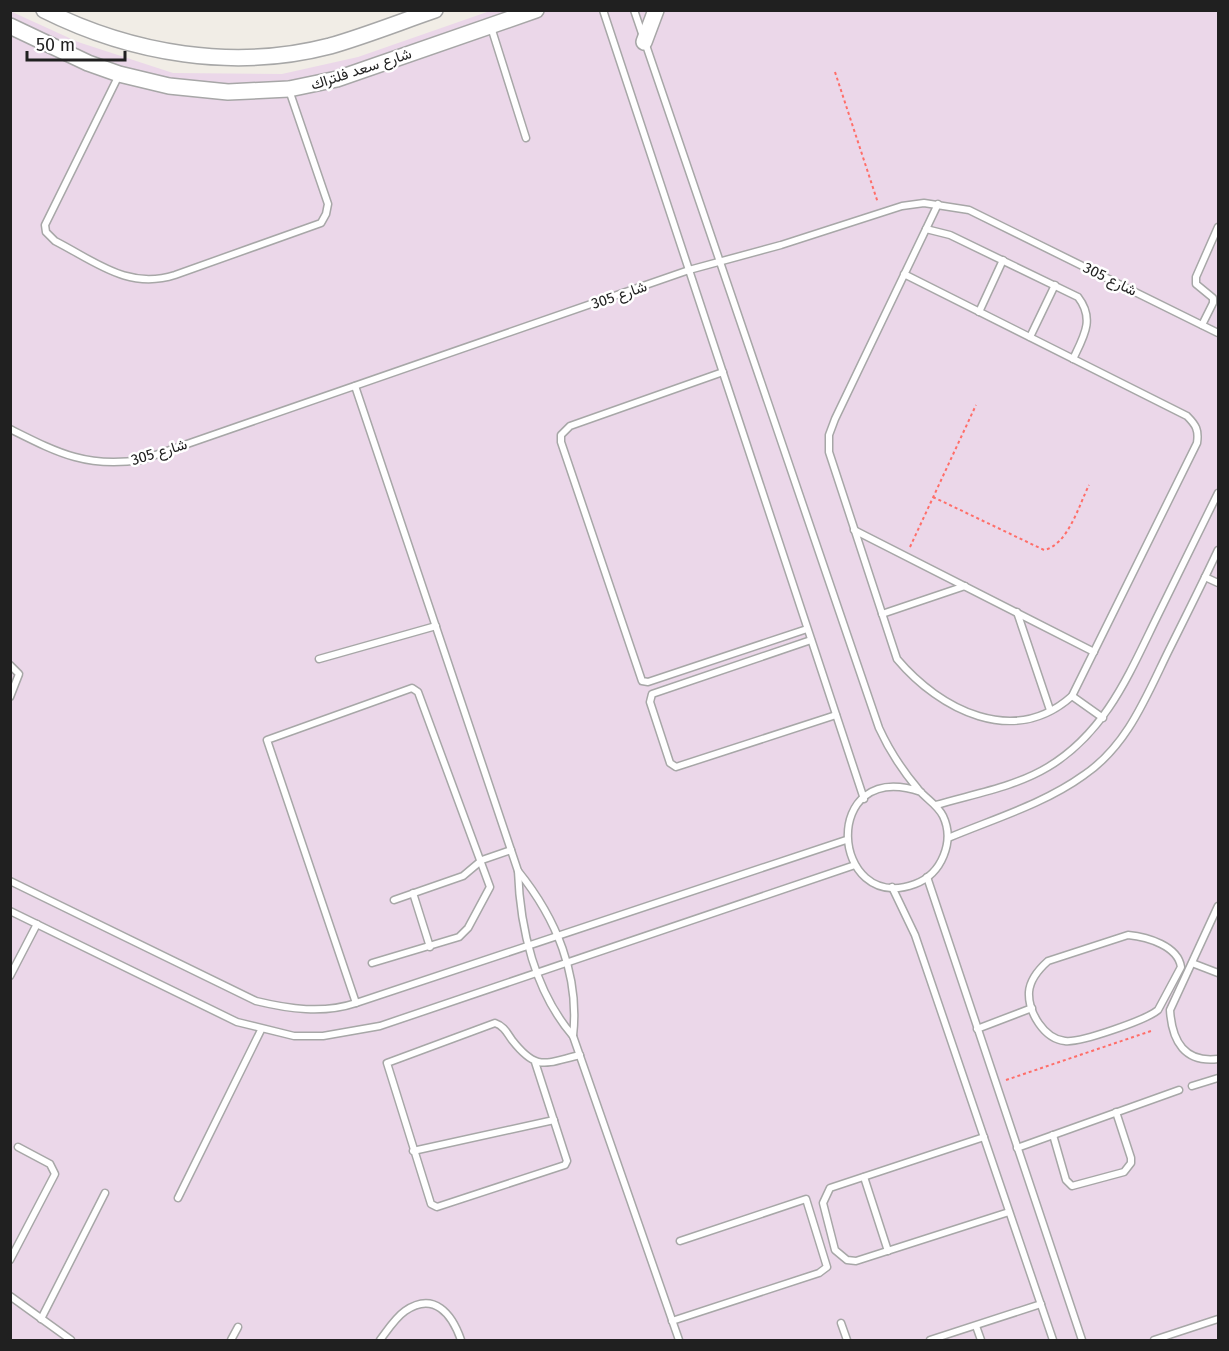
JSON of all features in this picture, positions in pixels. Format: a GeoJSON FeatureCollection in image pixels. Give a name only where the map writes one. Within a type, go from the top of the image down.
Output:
{"type":"FeatureCollection","features":[{"type":"Feature","properties":{"kind":"street"},"geometry":{"type":"LineString","coordinates":[[44,10],[102,36],[147,48],[192,56],[238,58],[285,54],[330,46],[435,10]]}},
{"type":"Feature","properties":{"kind":"street","name":"شارع سعد فلتراك"},"geometry":{"type":"LineString","coordinates":[[10,26],[88,63],[119,74],[169,86],[228,92],[289,89],[336,79],[536,10]]}},
{"type":"Feature","properties":{"kind":"street"},"geometry":{"type":"LineString","coordinates":[[644,42],[656,10]]}},
{"type":"Feature","properties":{"kind":"lane"},"geometry":{"type":"LineString","coordinates":[[603,10],[864,799]]}},
{"type":"Feature","properties":{"kind":"lane"},"geometry":{"type":"LineString","coordinates":[[634,10],[879,728],[897,762],[943,815],[948,838],[945,853],[938,867],[927,877],[905,887],[892,887],[865,876],[855,865],[846,840],[850,817],[864,799],[877,791],[891,787],[921,792]]}},
{"type":"Feature","properties":{"kind":"lane"},"geometry":{"type":"LineString","coordinates":[[491,26],[526,138]]}},
{"type":"Feature","properties":{"kind":"lane"},"geometry":{"type":"LineString","coordinates":[[119,74],[45,225],[46,231],[55,241],[125,277],[141,281],[158,280],[175,275],[321,223],[328,204],[289,89]]}},
{"type":"Feature","properties":{"kind":"lane"},"geometry":{"type":"LineString","coordinates":[[904,274],[1187,416],[1199,433],[1197,443],[1072,696],[1062,705],[1014,721],[993,720],[951,705],[914,679],[897,659],[828,452],[829,435],[904,274],[938,204]]}},
{"type":"Feature","properties":{"kind":"lane","name":"شارع 305"},"geometry":{"type":"LineString","coordinates":[[10,429],[67,457],[91,462],[116,463],[141,460],[689,270],[902,206],[938,204],[969,210],[1218,333]]}},
{"type":"Feature","properties":{"kind":"lane"},"geometry":{"type":"LineString","coordinates":[[1202,325],[1213,303],[1213,298],[1199,287],[1196,280],[1218,227]]}},
{"type":"Feature","properties":{"kind":"lane"},"geometry":{"type":"LineString","coordinates":[[926,229],[950,235],[1078,297],[1086,307],[1089,319],[1087,331],[1073,359]]}},
{"type":"Feature","properties":{"kind":"lane"},"geometry":{"type":"LineString","coordinates":[[980,312],[1003,260]]}},
{"type":"Feature","properties":{"kind":"lane"},"geometry":{"type":"LineString","coordinates":[[1030,337],[1055,285]]}},
{"type":"Feature","properties":{"kind":"lane"},"geometry":{"type":"LineString","coordinates":[[723,372],[570,426],[561,435],[565,453],[642,681],[648,682],[807,628]]}},
{"type":"Feature","properties":{"kind":"lane"},"geometry":{"type":"LineString","coordinates":[[355,386],[518,871],[521,909],[529,946],[551,1006],[573,1036],[679,1341]]}},
{"type":"Feature","properties":{"kind":"lane"},"geometry":{"type":"LineString","coordinates":[[936,805],[1020,780],[1046,769],[1070,753],[1103,718],[1122,687],[1218,493]]}},
{"type":"Feature","properties":{"kind":"lane"},"geometry":{"type":"LineString","coordinates":[[854,530],[1094,652]]}},
{"type":"Feature","properties":{"kind":"lane"},"geometry":{"type":"LineString","coordinates":[[948,838],[1059,791],[1086,774],[1110,753],[1129,729],[1144,701],[1218,550]]}},
{"type":"Feature","properties":{"kind":"lane"},"geometry":{"type":"LineString","coordinates":[[1205,577],[1218,583]]}},
{"type":"Feature","properties":{"kind":"lane"},"geometry":{"type":"LineString","coordinates":[[882,614],[965,586]]}},
{"type":"Feature","properties":{"kind":"lane"},"geometry":{"type":"LineString","coordinates":[[1017,612],[1050,710]]}},
{"type":"Feature","properties":{"kind":"lane"},"geometry":{"type":"LineString","coordinates":[[319,659],[436,626]]}},
{"type":"Feature","properties":{"kind":"lane"},"geometry":{"type":"LineString","coordinates":[[811,640],[652,694],[650,702],[670,763],[676,767],[836,715]]}},
{"type":"Feature","properties":{"kind":"lane"},"geometry":{"type":"LineString","coordinates":[[10,665],[19,674],[10,697]]}},
{"type":"Feature","properties":{"kind":"lane"},"geometry":{"type":"LineString","coordinates":[[356,1003],[266,742],[268,738],[412,688],[418,692],[490,880],[486,898],[463,934],[372,963]]}},
{"type":"Feature","properties":{"kind":"lane"},"geometry":{"type":"LineString","coordinates":[[1072,696],[1103,718]]}},
{"type":"Feature","properties":{"kind":"lane"},"geometry":{"type":"LineString","coordinates":[[10,881],[256,1001],[286,1008],[316,1010],[356,1003],[846,840]]}},
{"type":"Feature","properties":{"kind":"lane"},"geometry":{"type":"LineString","coordinates":[[394,900],[463,876],[482,860],[511,850]]}},
{"type":"Feature","properties":{"kind":"lane"},"geometry":{"type":"LineString","coordinates":[[10,911],[220,1014],[261,1030],[294,1035],[352,1033],[855,865]]}},
{"type":"Feature","properties":{"kind":"lane"},"geometry":{"type":"LineString","coordinates":[[518,871],[541,902],[558,936],[575,999],[573,1036]]}},
{"type":"Feature","properties":{"kind":"lane"},"geometry":{"type":"LineString","coordinates":[[927,877],[1082,1341]]}},
{"type":"Feature","properties":{"kind":"lane"},"geometry":{"type":"LineString","coordinates":[[892,887],[915,935],[1053,1341]]}},
{"type":"Feature","properties":{"kind":"lane"},"geometry":{"type":"LineString","coordinates":[[414,893],[430,946]]}},
{"type":"Feature","properties":{"kind":"lane"},"geometry":{"type":"LineString","coordinates":[[1218,906],[1170,1010],[1172,1028],[1187,1054],[1205,1061],[1218,1059]]}},
{"type":"Feature","properties":{"kind":"lane"},"geometry":{"type":"LineString","coordinates":[[10,976],[37,924]]}},
{"type":"Feature","properties":{"kind":"lane"},"geometry":{"type":"LineString","coordinates":[[1119,936],[1146,938],[1169,948],[1180,959],[1181,967],[1161,1006],[1154,1013],[1079,1041],[1062,1041],[1047,1034],[1032,1008],[1029,993],[1032,980],[1048,961],[1119,936]]}},
{"type":"Feature","properties":{"kind":"lane"},"geometry":{"type":"LineString","coordinates":[[1191,963],[1218,973]]}},
{"type":"Feature","properties":{"kind":"lane"},"geometry":{"type":"LineString","coordinates":[[977,1029],[1032,1008]]}},
{"type":"Feature","properties":{"kind":"lane"},"geometry":{"type":"LineString","coordinates":[[534,1062],[567,1161],[565,1165],[437,1207],[429,1202],[387,1063],[495,1023],[504,1028],[524,1055],[534,1062],[546,1062],[580,1055]]}},
{"type":"Feature","properties":{"kind":"lane"},"geometry":{"type":"LineString","coordinates":[[178,1198],[261,1030]]}},
{"type":"Feature","properties":{"kind":"lane"},"geometry":{"type":"LineString","coordinates":[[1192,1086],[1218,1078]]}},
{"type":"Feature","properties":{"kind":"lane"},"geometry":{"type":"LineString","coordinates":[[1017,1148],[1179,1090]]}},
{"type":"Feature","properties":{"kind":"lane"},"geometry":{"type":"LineString","coordinates":[[1053,1135],[1066,1180],[1072,1186],[1124,1172],[1131,1164],[1131,1158],[1116,1112]]}},
{"type":"Feature","properties":{"kind":"lane"},"geometry":{"type":"LineString","coordinates":[[413,1151],[554,1120]]}},
{"type":"Feature","properties":{"kind":"lane"},"geometry":{"type":"LineString","coordinates":[[984,1137],[830,1188],[823,1203],[835,1250],[848,1260],[856,1261],[1010,1212]]}},
{"type":"Feature","properties":{"kind":"lane"},"geometry":{"type":"LineString","coordinates":[[10,1260],[54,1174],[50,1164],[18,1147]]}},
{"type":"Feature","properties":{"kind":"lane"},"geometry":{"type":"LineString","coordinates":[[864,1177],[888,1251]]}},
{"type":"Feature","properties":{"kind":"lane"},"geometry":{"type":"LineString","coordinates":[[41,1318],[105,1193]]}},
{"type":"Feature","properties":{"kind":"lane"},"geometry":{"type":"LineString","coordinates":[[672,1321],[819,1273],[827,1267],[806,1199],[680,1241]]}},
{"type":"Feature","properties":{"kind":"lane"},"geometry":{"type":"LineString","coordinates":[[12,1300],[71,1341]]}},
{"type":"Feature","properties":{"kind":"lane"},"geometry":{"type":"LineString","coordinates":[[380,1341],[403,1312],[416,1305],[431,1304],[445,1310],[455,1321],[461,1341]]}},
{"type":"Feature","properties":{"kind":"lane"},"geometry":{"type":"LineString","coordinates":[[930,1341],[1041,1304]]}},
{"type":"Feature","properties":{"kind":"lane"},"geometry":{"type":"LineString","coordinates":[[1154,1341],[1218,1319]]}},
{"type":"Feature","properties":{"kind":"lane"},"geometry":{"type":"LineString","coordinates":[[841,1323],[848,1341]]}},
{"type":"Feature","properties":{"kind":"lane"},"geometry":{"type":"LineString","coordinates":[[976,1326],[981,1341]]}},
{"type":"Feature","properties":{"kind":"lane"},"geometry":{"type":"LineString","coordinates":[[231,1341],[238,1327]]}},
{"type":"Feature","properties":{"kind":"path"},"geometry":{"type":"LineString","coordinates":[[835,72],[881,213]]}},
{"type":"Feature","properties":{"kind":"path"},"geometry":{"type":"LineString","coordinates":[[906,556],[976,405]]}},
{"type":"Feature","properties":{"kind":"path"},"geometry":{"type":"LineString","coordinates":[[933,497],[1044,550],[1054,548],[1061,540],[1089,485]]}},
{"type":"Feature","properties":{"kind":"path"},"geometry":{"type":"LineString","coordinates":[[996,1083],[1151,1031]]}},
{"type":"Feature","properties":{"kind":"shaded area"},"geometry":{"type":"Polygon","coordinates":[[[10,11],[78,42],[173,73],[282,74],[358,57],[490,11],[1218,11],[1218,1340],[11,1340],[10,11]]]}}]}
